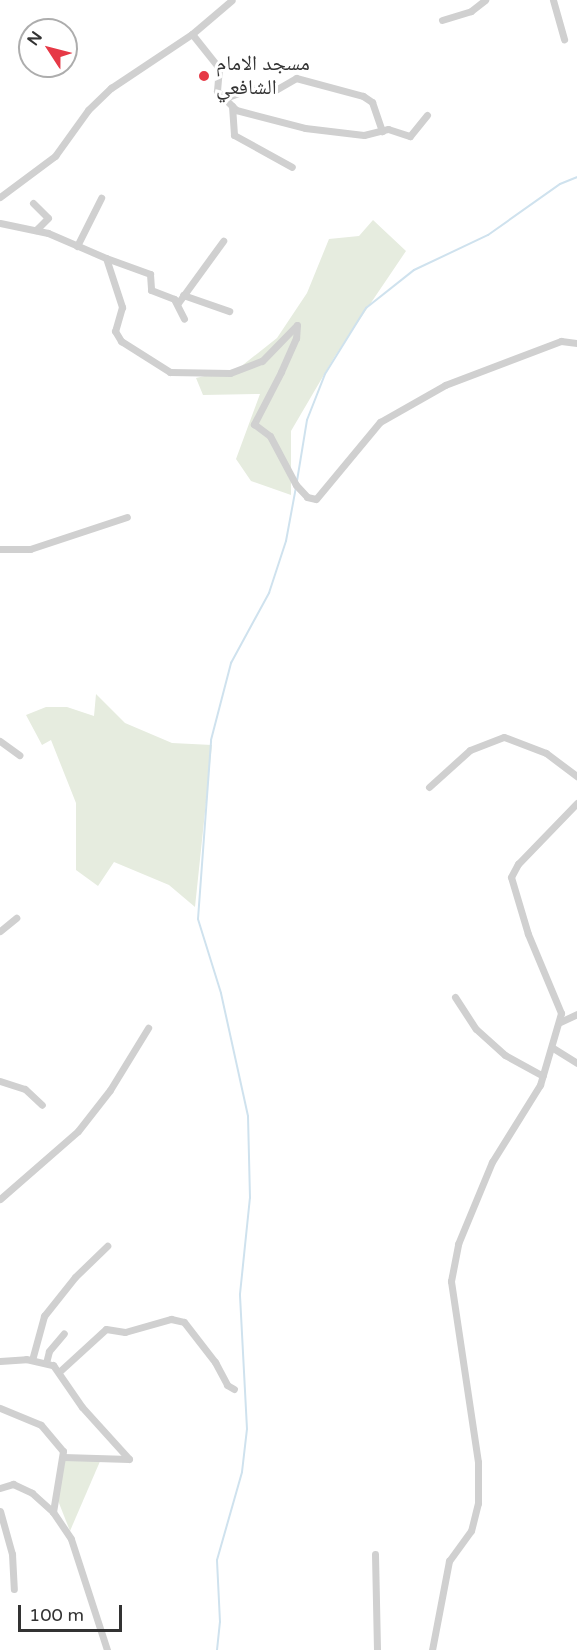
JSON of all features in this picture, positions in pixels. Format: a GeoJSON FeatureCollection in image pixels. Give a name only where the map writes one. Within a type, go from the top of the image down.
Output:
{"type":"FeatureCollection","features":[{"type":"Feature","properties":{"kind":"street"},"geometry":{"type":"LineString","coordinates":[[0,197],[55,156],[88,110],[111,88],[192,34],[232,0]]}},
{"type":"Feature","properties":{"kind":"street"},"geometry":{"type":"LineString","coordinates":[[442,20],[471,11],[485,0]]}},
{"type":"Feature","properties":{"kind":"street"},"geometry":{"type":"LineString","coordinates":[[553,0],[564,39]]}},
{"type":"Feature","properties":{"kind":"street"},"geometry":{"type":"LineString","coordinates":[[192,34],[219,68],[217,91],[232,106],[305,128],[364,135],[382,131],[410,136],[427,115]]}},
{"type":"Feature","properties":{"kind":"street"},"geometry":{"type":"LineString","coordinates":[[225,98],[252,88],[272,92],[296,78],[363,96],[372,102],[382,131]]}},
{"type":"Feature","properties":{"kind":"street"},"geometry":{"type":"LineString","coordinates":[[232,106],[234,135],[292,167]]}},
{"type":"Feature","properties":{"kind":"street"},"geometry":{"type":"LineString","coordinates":[[77,246],[101,198]]}},
{"type":"Feature","properties":{"kind":"street"},"geometry":{"type":"LineString","coordinates":[[33,203],[48,218],[36,230]]}},
{"type":"Feature","properties":{"kind":"street"},"geometry":{"type":"LineString","coordinates":[[0,223],[36,230],[150,274],[151,290],[178,303],[184,319]]}},
{"type":"Feature","properties":{"kind":"street"},"geometry":{"type":"LineString","coordinates":[[178,303],[223,241]]}},
{"type":"Feature","properties":{"kind":"street"},"geometry":{"type":"LineString","coordinates":[[105,258],[122,307],[115,330],[121,341],[170,372],[230,373],[262,361],[297,326],[281,372],[254,424],[270,436],[296,485],[307,496],[316,499],[380,422],[445,385],[561,341],[577,342]]}},
{"type":"Feature","properties":{"kind":"street"},"geometry":{"type":"LineString","coordinates":[[183,295],[229,311]]}},
{"type":"Feature","properties":{"kind":"street"},"geometry":{"type":"LineString","coordinates":[[0,549],[30,549],[127,517]]}},
{"type":"Feature","properties":{"kind":"street"},"geometry":{"type":"LineString","coordinates":[[429,787],[470,750],[504,737],[546,753],[577,776]]}},
{"type":"Feature","properties":{"kind":"street"},"geometry":{"type":"LineString","coordinates":[[0,741],[19,755]]}},
{"type":"Feature","properties":{"kind":"street"},"geometry":{"type":"LineString","coordinates":[[432,1650],[449,1562],[471,1530],[478,1503],[478,1462],[451,1281],[458,1244],[492,1162],[543,1076],[553,1048],[561,1013],[528,934],[511,878],[518,864],[577,803]]}},
{"type":"Feature","properties":{"kind":"street"},"geometry":{"type":"LineString","coordinates":[[0,931],[16,918]]}},
{"type":"Feature","properties":{"kind":"street"},"geometry":{"type":"LineString","coordinates":[[455,997],[476,1029],[504,1055],[543,1076]]}},
{"type":"Feature","properties":{"kind":"street"},"geometry":{"type":"LineString","coordinates":[[560,1022],[577,1014]]}},
{"type":"Feature","properties":{"kind":"street"},"geometry":{"type":"LineString","coordinates":[[0,1199],[78,1131],[110,1090],[148,1028]]}},
{"type":"Feature","properties":{"kind":"street"},"geometry":{"type":"LineString","coordinates":[[553,1048],[577,1064]]}},
{"type":"Feature","properties":{"kind":"street"},"geometry":{"type":"LineString","coordinates":[[0,1081],[25,1089],[42,1105]]}},
{"type":"Feature","properties":{"kind":"street"},"geometry":{"type":"LineString","coordinates":[[32,1360],[44,1316],[75,1277],[107,1246]]}},
{"type":"Feature","properties":{"kind":"street"},"geometry":{"type":"LineString","coordinates":[[60,1371],[106,1329],[125,1332],[171,1318],[184,1322],[215,1362],[227,1385],[234,1389]]}},
{"type":"Feature","properties":{"kind":"street"},"geometry":{"type":"LineString","coordinates":[[46,1363],[49,1351],[64,1333]]}},
{"type":"Feature","properties":{"kind":"street"},"geometry":{"type":"LineString","coordinates":[[0,1361],[32,1360],[46,1363],[60,1371],[82,1407],[129,1459],[63,1457]]}},
{"type":"Feature","properties":{"kind":"street"},"geometry":{"type":"LineString","coordinates":[[0,1408],[41,1425],[63,1451],[53,1512]]}},
{"type":"Feature","properties":{"kind":"street"},"geometry":{"type":"LineString","coordinates":[[0,1488],[13,1484],[32,1493],[53,1512],[71,1539],[107,1650]]}},
{"type":"Feature","properties":{"kind":"street"},"geometry":{"type":"LineString","coordinates":[[0,1511],[12,1554],[14,1589]]}},
{"type":"Feature","properties":{"kind":"street"},"geometry":{"type":"LineString","coordinates":[[375,1554],[376,1650]]}},
{"type":"Feature","properties":{"kind":"shaded area"},"geometry":{"type":"Polygon","coordinates":[[[373,220],[406,251],[335,356],[291,431],[291,495],[251,481],[236,459],[260,394],[203,395],[196,378],[239,368],[277,338],[307,293],[329,239],[359,236],[373,220]]]}},
{"type":"Feature","properties":{"kind":"shaded area"},"geometry":{"type":"Polygon","coordinates":[[[96,694],[125,723],[172,743],[212,745],[195,907],[169,885],[114,862],[98,886],[76,870],[76,803],[51,740],[42,745],[26,715],[46,707],[67,707],[94,716],[96,694]]]}},
{"type":"Feature","properties":{"kind":"shaded area"},"geometry":{"type":"Polygon","coordinates":[[[66,1456],[101,1459],[70,1531],[57,1498],[66,1456]]]}},
{"type":"Feature","properties":{"kind":"waterway"},"geometry":{"type":"LineString","coordinates":[[297,481],[307,420],[325,374],[366,308],[414,270],[488,235],[560,184],[577,177]]}},
{"type":"Feature","properties":{"kind":"waterway"},"geometry":{"type":"LineString","coordinates":[[217,1650],[220,1622],[217,1560],[242,1472],[247,1429],[240,1294],[250,1198],[248,1116],[221,993],[198,919],[211,740],[231,663],[269,593],[286,541],[296,487]]}},
{"type":"Feature","properties":{"kind":"place","name":"مسجد الامام الشافعي"},"geometry":{"type":"Point","coordinates":[204,76]}}]}
